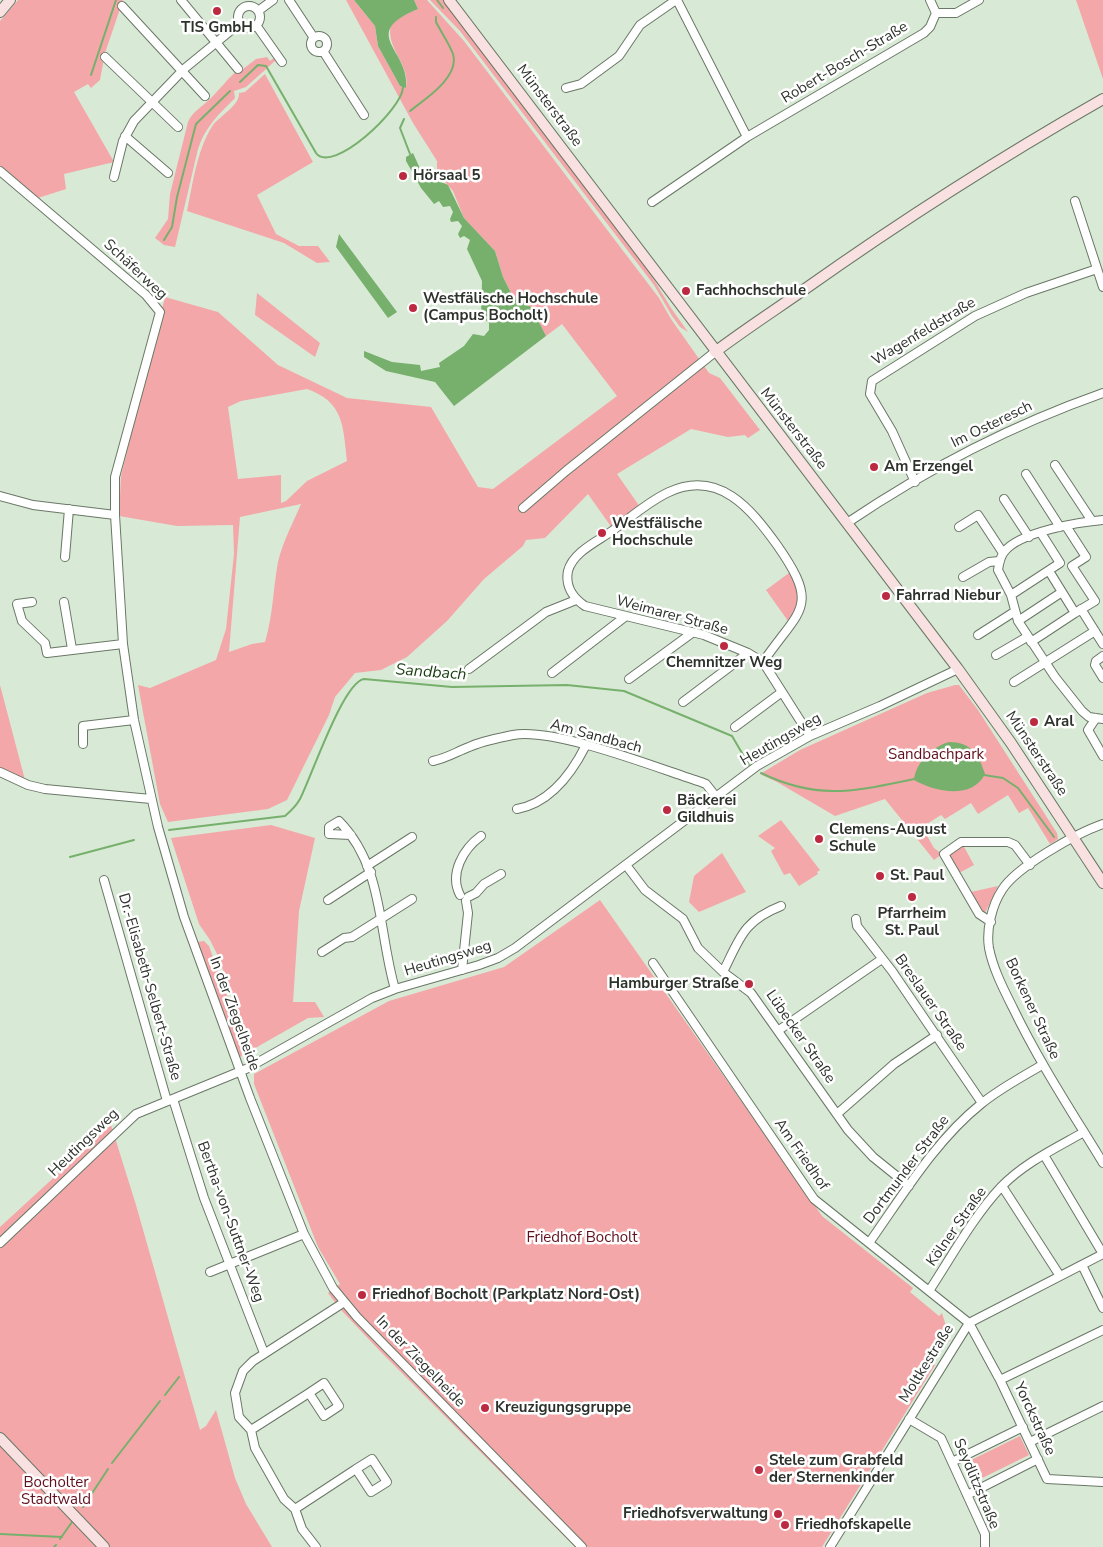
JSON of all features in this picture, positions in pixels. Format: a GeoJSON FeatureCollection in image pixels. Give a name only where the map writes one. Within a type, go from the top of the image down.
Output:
{"type":"FeatureCollection","features":[{"type":"Feature","properties":{"kind":"main road"},"geometry":{"type":"LineString","coordinates":[[0,12],[10,0]]}},
{"type":"Feature","properties":{"kind":"main road","name":"Münsterstraße"},"geometry":{"type":"LineString","coordinates":[[449,0],[715,352],[958,668],[1002,729],[1103,883]]}},
{"type":"Feature","properties":{"kind":"main road"},"geometry":{"type":"LineString","coordinates":[[715,352],[847,259],[918,212],[1103,99]]}},
{"type":"Feature","properties":{"kind":"main road"},"geometry":{"type":"LineString","coordinates":[[0,1438],[104,1547]]}},
{"type":"Feature","properties":{"kind":"street"},"geometry":{"type":"LineString","coordinates":[[182,0],[238,69]]}},
{"type":"Feature","properties":{"kind":"street"},"geometry":{"type":"LineString","coordinates":[[238,0],[243,7]]}},
{"type":"Feature","properties":{"kind":"street"},"geometry":{"type":"LineString","coordinates":[[258,11],[273,0]]}},
{"type":"Feature","properties":{"kind":"street"},"geometry":{"type":"LineString","coordinates":[[289,0],[314,38],[319,36],[326,41],[326,47],[323,51],[364,115]]}},
{"type":"Feature","properties":{"kind":"street"},"geometry":{"type":"LineString","coordinates":[[566,88],[581,84],[619,56],[640,25],[676,0],[747,137]]}},
{"type":"Feature","properties":{"kind":"street"},"geometry":{"type":"LineString","coordinates":[[930,0],[936,13],[956,13],[979,0]]}},
{"type":"Feature","properties":{"kind":"street"},"geometry":{"type":"LineString","coordinates":[[122,6],[205,96]]}},
{"type":"Feature","properties":{"kind":"street"},"geometry":{"type":"LineString","coordinates":[[250,6],[258,11],[260,18],[256,25],[248,28],[240,23],[238,16],[243,7],[250,6]]}},
{"type":"Feature","properties":{"kind":"street","name":"Robert-Bosch-Straße"},"geometry":{"type":"LineString","coordinates":[[652,202],[747,137],[924,33],[930,27],[936,13]]}},
{"type":"Feature","properties":{"kind":"street"},"geometry":{"type":"LineString","coordinates":[[114,177],[125,136],[134,121],[182,71],[240,23]]}},
{"type":"Feature","properties":{"kind":"street"},"geometry":{"type":"LineString","coordinates":[[256,25],[282,62]]}},
{"type":"Feature","properties":{"kind":"street"},"geometry":{"type":"LineString","coordinates":[[105,57],[178,127]]}},
{"type":"Feature","properties":{"kind":"street"},"geometry":{"type":"LineString","coordinates":[[125,136],[168,173]]}},
{"type":"Feature","properties":{"kind":"street","name":"Schäferweg"},"geometry":{"type":"LineString","coordinates":[[0,170],[146,295],[160,312],[115,478],[115,515],[123,644],[134,720],[147,785]]}},
{"type":"Feature","properties":{"kind":"street"},"geometry":{"type":"LineString","coordinates":[[1075,201],[1103,287]]}},
{"type":"Feature","properties":{"kind":"street","name":"Wagenfeldstraße"},"geometry":{"type":"LineString","coordinates":[[915,482],[892,431],[870,394],[872,381],[975,316],[1026,293],[1096,266],[1103,259]]}},
{"type":"Feature","properties":{"kind":"street"},"geometry":{"type":"LineString","coordinates":[[523,508],[566,471],[715,352]]}},
{"type":"Feature","properties":{"kind":"street","name":"Im Osteresch"},"geometry":{"type":"LineString","coordinates":[[847,523],[1000,434],[1038,417],[1103,393]]}},
{"type":"Feature","properties":{"kind":"street"},"geometry":{"type":"LineString","coordinates":[[1056,465],[1092,521]]}},
{"type":"Feature","properties":{"kind":"street"},"geometry":{"type":"LineString","coordinates":[[996,655],[1029,639],[1095,601],[1072,566],[1086,557],[1026,474]]}},
{"type":"Feature","properties":{"kind":"street"},"geometry":{"type":"LineString","coordinates":[[469,669],[546,612],[576,600],[569,587],[568,571],[576,557],[670,492],[694,486],[719,489],[739,500],[754,515],[789,562],[798,578],[802,593],[802,603],[797,617],[763,662]]}},
{"type":"Feature","properties":{"kind":"street"},"geometry":{"type":"LineString","coordinates":[[0,496],[33,505],[115,515]]}},
{"type":"Feature","properties":{"kind":"street"},"geometry":{"type":"LineString","coordinates":[[1004,499],[1029,537]]}},
{"type":"Feature","properties":{"kind":"street"},"geometry":{"type":"LineString","coordinates":[[65,557],[69,509]]}},
{"type":"Feature","properties":{"kind":"street"},"geometry":{"type":"LineString","coordinates":[[959,527],[978,515],[1001,557],[1000,574],[1011,595],[1014,612],[1018,621],[1044,663],[1082,711],[1099,718],[1088,730],[1103,756]]}},
{"type":"Feature","properties":{"kind":"street"},"geometry":{"type":"LineString","coordinates":[[963,577],[1001,557],[1012,544],[1029,537],[1063,526],[1103,520]]}},
{"type":"Feature","properties":{"kind":"street"},"geometry":{"type":"LineString","coordinates":[[1011,595],[1060,563],[1041,533]]}},
{"type":"Feature","properties":{"kind":"street"},"geometry":{"type":"LineString","coordinates":[[1049,571],[1062,592],[1095,631],[1103,644]]}},
{"type":"Feature","properties":{"kind":"street"},"geometry":{"type":"LineString","coordinates":[[1018,621],[1062,592]]}},
{"type":"Feature","properties":{"kind":"street","name":"Weimarer Straße"},"geometry":{"type":"LineString","coordinates":[[576,600],[598,610],[692,633],[748,653],[763,662],[810,736]]}},
{"type":"Feature","properties":{"kind":"street"},"geometry":{"type":"LineString","coordinates":[[32,602],[17,604],[20,616],[22,621],[45,643],[46,653],[123,644]]}},
{"type":"Feature","properties":{"kind":"street"},"geometry":{"type":"LineString","coordinates":[[64,602],[72,650]]}},
{"type":"Feature","properties":{"kind":"street"},"geometry":{"type":"LineString","coordinates":[[978,635],[1014,612]]}},
{"type":"Feature","properties":{"kind":"street"},"geometry":{"type":"LineString","coordinates":[[552,672],[626,616]]}},
{"type":"Feature","properties":{"kind":"street"},"geometry":{"type":"LineString","coordinates":[[1014,682],[1095,631]]}},
{"type":"Feature","properties":{"kind":"street"},"geometry":{"type":"LineString","coordinates":[[629,680],[692,633]]}},
{"type":"Feature","properties":{"kind":"street"},"geometry":{"type":"LineString","coordinates":[[683,702],[748,653]]}},
{"type":"Feature","properties":{"kind":"street"},"geometry":{"type":"LineString","coordinates":[[1103,656],[1096,660],[1095,665],[1103,678]]}},
{"type":"Feature","properties":{"kind":"street","name":"Heutingsweg"},"geometry":{"type":"LineString","coordinates":[[0,1243],[128,1119],[240,1072],[363,1003],[395,989],[498,958],[515,948],[717,798],[757,766],[810,736],[880,706],[958,668]]}},
{"type":"Feature","properties":{"kind":"street"},"geometry":{"type":"LineString","coordinates":[[734,727],[782,692]]}},
{"type":"Feature","properties":{"kind":"street"},"geometry":{"type":"LineString","coordinates":[[83,744],[83,726],[134,720]]}},
{"type":"Feature","properties":{"kind":"street","name":"Am Sandbach"},"geometry":{"type":"LineString","coordinates":[[433,761],[450,757],[469,747],[514,735],[545,736],[586,745],[706,784],[717,798]]}},
{"type":"Feature","properties":{"kind":"street"},"geometry":{"type":"LineString","coordinates":[[517,809],[530,806],[564,780],[574,768],[586,745]]}},
{"type":"Feature","properties":{"kind":"street"},"geometry":{"type":"LineString","coordinates":[[0,772],[28,785],[45,789],[151,799]]}},
{"type":"Feature","properties":{"kind":"street","name":"In der Ziegelheide"},"geometry":{"type":"LineString","coordinates":[[147,785],[184,917],[240,1072],[314,1256],[344,1303],[582,1547]]}},
{"type":"Feature","properties":{"kind":"street","name":"Borkener Straße"},"geometry":{"type":"LineString","coordinates":[[1103,824],[1073,836],[1030,865],[1002,888],[995,904],[991,922],[989,948],[995,966],[1042,1065],[1103,1163]]}},
{"type":"Feature","properties":{"kind":"street"},"geometry":{"type":"LineString","coordinates":[[351,835],[369,869],[378,894],[388,965],[395,989]]}},
{"type":"Feature","properties":{"kind":"street"},"geometry":{"type":"LineString","coordinates":[[462,970],[468,913],[465,898],[457,883],[460,859],[465,850],[481,836]]}},
{"type":"Feature","properties":{"kind":"street"},"geometry":{"type":"LineString","coordinates":[[328,900],[412,837]]}},
{"type":"Feature","properties":{"kind":"street"},"geometry":{"type":"LineString","coordinates":[[991,922],[979,914],[944,854],[961,842],[1008,842],[1015,845],[1030,865]]}},
{"type":"Feature","properties":{"kind":"street","name":"Lübecker Straße"},"geometry":{"type":"LineString","coordinates":[[626,865],[644,890],[683,919],[698,948],[723,972],[752,993],[861,1146],[909,1186]]}},
{"type":"Feature","properties":{"kind":"street"},"geometry":{"type":"LineString","coordinates":[[465,898],[476,893],[484,884],[501,874]]}},
{"type":"Feature","properties":{"kind":"street","name":"Dr.-Elisabeth-Selbert-Straße"},"geometry":{"type":"LineString","coordinates":[[104,880],[170,1100]]}},
{"type":"Feature","properties":{"kind":"street"},"geometry":{"type":"LineString","coordinates":[[322,952],[381,919],[412,899]]}},
{"type":"Feature","properties":{"kind":"street"},"geometry":{"type":"LineString","coordinates":[[723,972],[738,942],[754,919],[781,906]]}},
{"type":"Feature","properties":{"kind":"street","name":"Breslauer Straße"},"geometry":{"type":"LineString","coordinates":[[856,920],[857,926],[937,1035],[982,1103]]}},
{"type":"Feature","properties":{"kind":"street"},"geometry":{"type":"LineString","coordinates":[[779,1030],[882,960]]}},
{"type":"Feature","properties":{"kind":"street","name":"Am Friedhof"},"geometry":{"type":"LineString","coordinates":[[653,963],[814,1200],[969,1323]]}},
{"type":"Feature","properties":{"kind":"street"},"geometry":{"type":"LineString","coordinates":[[837,1114],[894,1064],[937,1035]]}},
{"type":"Feature","properties":{"kind":"street","name":"Dortmunder Straße"},"geometry":{"type":"LineString","coordinates":[[869,1243],[909,1186],[952,1130],[982,1103],[1042,1065]]}},
{"type":"Feature","properties":{"kind":"street","name":"Bertha-von-Suttner-Weg"},"geometry":{"type":"LineString","coordinates":[[170,1100],[204,1198],[264,1353]]}},
{"type":"Feature","properties":{"kind":"street","name":"Kölner Straße"},"geometry":{"type":"LineString","coordinates":[[930,1291],[984,1208],[1002,1186],[1026,1166],[1084,1132]]}},
{"type":"Feature","properties":{"kind":"street"},"geometry":{"type":"LineString","coordinates":[[1044,1155],[1103,1254]]}},
{"type":"Feature","properties":{"kind":"street"},"geometry":{"type":"LineString","coordinates":[[1002,1186],[1060,1276]]}},
{"type":"Feature","properties":{"kind":"street"},"geometry":{"type":"LineString","coordinates":[[210,1272],[304,1234]]}},
{"type":"Feature","properties":{"kind":"street","name":"Moltkestraße"},"geometry":{"type":"LineString","coordinates":[[830,1547],[969,1323],[1103,1254]]}},
{"type":"Feature","properties":{"kind":"street"},"geometry":{"type":"LineString","coordinates":[[1082,1265],[1103,1308]]}},
{"type":"Feature","properties":{"kind":"street"},"geometry":{"type":"LineString","coordinates":[[316,1547],[302,1529],[295,1509],[284,1499],[253,1444],[251,1430],[239,1417],[235,1393],[244,1371],[264,1353],[344,1303]]}},
{"type":"Feature","properties":{"kind":"street","name":"Yorckstraße"},"geometry":{"type":"LineString","coordinates":[[969,1323],[1000,1380],[1047,1479],[1103,1482]]}},
{"type":"Feature","properties":{"kind":"street"},"geometry":{"type":"LineString","coordinates":[[1000,1380],[1103,1330]]}},
{"type":"Feature","properties":{"kind":"street"},"geometry":{"type":"LineString","coordinates":[[251,1430],[309,1393]]}},
{"type":"Feature","properties":{"kind":"street"},"geometry":{"type":"LineString","coordinates":[[1030,1442],[1103,1406]]}},
{"type":"Feature","properties":{"kind":"street","name":"Seydlitzstraße"},"geometry":{"type":"LineString","coordinates":[[909,1419],[941,1438],[985,1534],[985,1547]]}},
{"type":"Feature","properties":{"kind":"street"},"geometry":{"type":"LineString","coordinates":[[952,1462],[1023,1427]]}},
{"type":"Feature","properties":{"kind":"street"},"geometry":{"type":"LineString","coordinates":[[967,1494],[1038,1459]]}},
{"type":"Feature","properties":{"kind":"street"},"geometry":{"type":"LineString","coordinates":[[295,1509],[356,1469]]}},
{"type":"Feature","properties":{"kind":"green space"},"geometry":{"type":"Polygon","coordinates":[[[18,0],[123,0],[105,53],[100,80],[91,88],[88,84],[74,92],[114,162],[64,174],[66,189],[38,198],[0,166],[0,21],[18,0]]]}},
{"type":"Feature","properties":{"kind":"green space"},"geometry":{"type":"Polygon","coordinates":[[[346,0],[354,0],[375,26],[378,46],[400,86],[406,88],[407,79],[405,71],[394,49],[390,33],[391,24],[405,14],[418,9],[414,0],[427,0],[464,41],[659,298],[671,319],[709,373],[720,378],[760,430],[748,438],[745,435],[728,437],[691,429],[617,474],[640,507],[612,528],[588,494],[545,538],[526,540],[523,546],[484,579],[447,621],[407,657],[381,670],[355,673],[335,697],[329,715],[287,800],[268,809],[168,822],[160,804],[138,685],[150,688],[216,660],[226,629],[234,554],[233,525],[177,526],[119,516],[121,476],[165,297],[218,312],[278,365],[347,398],[431,407],[478,487],[493,489],[617,396],[562,324],[546,336],[532,308],[512,295],[503,277],[495,251],[464,218],[453,191],[445,182],[437,178],[437,161],[413,123],[346,0]],[[307,389],[241,401],[228,407],[238,479],[281,475],[281,503],[286,501],[307,481],[347,461],[342,426],[335,408],[319,394],[307,389]],[[301,504],[240,517],[229,652],[252,644],[265,642],[270,622],[280,554],[301,504]]]}},
{"type":"Feature","properties":{"kind":"green space"},"geometry":{"type":"Polygon","coordinates":[[[430,0],[443,0],[647,268],[688,332],[680,327],[654,285],[460,31],[430,0]]]}},
{"type":"Feature","properties":{"kind":"green space"},"geometry":{"type":"Polygon","coordinates":[[[1076,0],[1103,0],[1103,79],[1076,0]]]}},
{"type":"Feature","properties":{"kind":"green space"},"geometry":{"type":"Polygon","coordinates":[[[267,57],[270,61],[275,57],[275,61],[246,87],[234,91],[235,98],[218,115],[204,134],[198,149],[175,247],[164,245],[155,238],[168,219],[170,194],[190,118],[241,67],[243,69],[256,59],[267,57]]]}},
{"type":"Feature","properties":{"kind":"green space"},"geometry":{"type":"Polygon","coordinates":[[[265,74],[313,162],[257,195],[276,234],[299,246],[318,246],[330,262],[317,263],[284,243],[187,211],[196,166],[203,145],[213,125],[236,102],[239,93],[245,92],[265,74]]]}},
{"type":"Feature","properties":{"kind":"green space"},"geometry":{"type":"Polygon","coordinates":[[[257,293],[320,343],[315,357],[255,315],[257,293]]]}},
{"type":"Feature","properties":{"kind":"green space"},"geometry":{"type":"Polygon","coordinates":[[[789,573],[797,587],[799,598],[796,608],[788,621],[766,590],[789,573]]]}},
{"type":"Feature","properties":{"kind":"green space"},"geometry":{"type":"Polygon","coordinates":[[[0,685],[25,780],[0,768],[0,685]]]}},
{"type":"Feature","properties":{"kind":"green space","name":"Sandbachpark"},"geometry":{"type":"Polygon","coordinates":[[[959,685],[978,710],[1057,833],[1058,839],[1050,844],[1028,808],[1019,813],[1008,795],[978,814],[971,803],[945,819],[941,815],[922,827],[934,848],[942,854],[934,860],[885,799],[835,816],[760,774],[800,750],[927,693],[959,685]]]}},
{"type":"Feature","properties":{"kind":"green space"},"geometry":{"type":"Polygon","coordinates":[[[781,820],[820,870],[817,872],[818,874],[799,886],[790,873],[784,875],[771,851],[775,848],[758,836],[781,820]]]}},
{"type":"Feature","properties":{"kind":"green space"},"geometry":{"type":"Polygon","coordinates":[[[271,825],[315,838],[299,911],[293,1002],[315,1002],[324,1017],[308,1018],[250,1051],[247,1035],[218,956],[199,924],[171,838],[271,825]]]}},
{"type":"Feature","properties":{"kind":"green space"},"geometry":{"type":"Polygon","coordinates":[[[963,845],[974,865],[959,873],[948,855],[963,845]]]}},
{"type":"Feature","properties":{"kind":"green space"},"geometry":{"type":"Polygon","coordinates":[[[722,853],[746,892],[699,912],[689,902],[694,876],[722,853]]]}},
{"type":"Feature","properties":{"kind":"green space"},"geometry":{"type":"Polygon","coordinates":[[[998,886],[985,913],[982,913],[971,892],[998,886]]]}},
{"type":"Feature","properties":{"kind":"green space","name":"Friedhof Bocholt"},"geometry":{"type":"Polygon","coordinates":[[[600,900],[822,1216],[913,1288],[910,1292],[939,1316],[942,1313],[950,1339],[949,1342],[945,1339],[930,1362],[935,1365],[822,1547],[575,1547],[379,1350],[341,1310],[328,1293],[340,1284],[318,1247],[254,1084],[254,1074],[389,1001],[504,967],[600,900]]]}},
{"type":"Feature","properties":{"kind":"green space"},"geometry":{"type":"Polygon","coordinates":[[[204,941],[209,946],[239,1029],[242,1056],[240,1057],[197,942],[204,941]]]}},
{"type":"Feature","properties":{"kind":"green space","name":"Bocholter Stadtwald"},"geometry":{"type":"Polygon","coordinates":[[[111,1125],[136,1205],[200,1430],[206,1426],[216,1410],[235,1478],[246,1504],[272,1547],[0,1547],[0,1227],[111,1125]]]}},
{"type":"Feature","properties":{"kind":"green space"},"geometry":{"type":"Polygon","coordinates":[[[1020,1436],[1029,1455],[972,1483],[963,1464],[1020,1436]]]}},
{"type":"Feature","properties":{"kind":"shaded area"},"geometry":{"type":"Polygon","coordinates":[[[354,0],[414,0],[418,9],[400,18],[391,27],[389,35],[405,75],[406,88],[400,86],[378,46],[375,26],[354,0]]]}},
{"type":"Feature","properties":{"kind":"shaded area"},"geometry":{"type":"Polygon","coordinates":[[[413,153],[422,173],[448,185],[464,218],[495,251],[503,277],[512,295],[532,308],[546,336],[454,406],[435,382],[386,371],[364,357],[364,351],[392,362],[420,365],[421,371],[440,367],[439,363],[464,346],[473,334],[484,336],[489,330],[489,323],[481,316],[482,281],[467,249],[470,240],[464,236],[460,238],[458,234],[462,226],[458,221],[451,222],[450,219],[453,212],[450,206],[443,207],[439,201],[434,204],[421,188],[406,161],[406,157],[413,153]]]}},
{"type":"Feature","properties":{"kind":"shaded area"},"geometry":{"type":"Polygon","coordinates":[[[339,234],[397,312],[388,318],[336,247],[339,234]]]}},
{"type":"Feature","properties":{"kind":"shaded area"},"geometry":{"type":"Polygon","coordinates":[[[949,742],[963,744],[977,756],[985,774],[979,782],[971,788],[952,791],[932,788],[914,780],[921,761],[931,751],[949,742]]]}},
{"type":"Feature","properties":{"kind":"waterway"},"geometry":{"type":"LineString","coordinates":[[91,75],[116,0]]}},
{"type":"Feature","properties":{"kind":"waterway"},"geometry":{"type":"LineString","coordinates":[[437,0],[443,8]]}},
{"type":"Feature","properties":{"kind":"waterway"},"geometry":{"type":"LineString","coordinates":[[410,111],[440,87],[454,63],[453,54],[436,22],[436,17]]}},
{"type":"Feature","properties":{"kind":"waterway"},"geometry":{"type":"LineString","coordinates":[[240,82],[258,65],[266,66],[316,153],[324,157],[336,155],[351,148],[366,136],[392,110],[400,97],[403,87]]}},
{"type":"Feature","properties":{"kind":"waterway"},"geometry":{"type":"LineString","coordinates":[[164,240],[172,227],[177,197],[196,124],[230,91]]}},
{"type":"Feature","properties":{"kind":"waterway"},"geometry":{"type":"LineString","coordinates":[[404,119],[400,128],[410,154]]}},
{"type":"Feature","properties":{"kind":"waterway","name":"Sandbach"},"geometry":{"type":"LineString","coordinates":[[169,830],[285,816],[300,799],[337,713],[356,684],[364,679],[452,687],[567,685],[624,691],[732,736],[749,765]]}},
{"type":"Feature","properties":{"kind":"waterway","name":"Sandbach"},"geometry":{"type":"LineString","coordinates":[[761,773],[782,782],[801,787],[837,791],[855,790],[914,779]]}},
{"type":"Feature","properties":{"kind":"waterway","name":"Sandbach"},"geometry":{"type":"LineString","coordinates":[[984,775],[1003,778],[1018,788],[1054,837]]}},
{"type":"Feature","properties":{"kind":"waterway","name":"Sandbach"},"geometry":{"type":"LineString","coordinates":[[70,857],[134,840]]}},
{"type":"Feature","properties":{"kind":"waterway"},"geometry":{"type":"LineString","coordinates":[[165,1395],[179,1377]]}},
{"type":"Feature","properties":{"kind":"waterway"},"geometry":{"type":"LineString","coordinates":[[112,1463],[160,1401]]}},
{"type":"Feature","properties":{"kind":"waterway"},"geometry":{"type":"LineString","coordinates":[[83,1507],[108,1469]]}},
{"type":"Feature","properties":{"kind":"waterway"},"geometry":{"type":"LineString","coordinates":[[60,1539],[72,1522]]}},
{"type":"Feature","properties":{"kind":"waterway"},"geometry":{"type":"LineString","coordinates":[[0,1534],[62,1537]]}},
{"type":"Feature","properties":{"kind":"place","name":"TIS GmbH"},"geometry":{"type":"Point","coordinates":[217,11]}},
{"type":"Feature","properties":{"kind":"place","name":"Hörsaal 5"},"geometry":{"type":"Point","coordinates":[403,176]}},
{"type":"Feature","properties":{"kind":"place","name":"Fachhochschule"},"geometry":{"type":"Point","coordinates":[686,291]}},
{"type":"Feature","properties":{"kind":"place","name":"Westfälische Hochschule (Campus Bocholt)"},"geometry":{"type":"Point","coordinates":[413,308]}},
{"type":"Feature","properties":{"kind":"place","name":"Am Erzengel"},"geometry":{"type":"Point","coordinates":[874,467]}},
{"type":"Feature","properties":{"kind":"place","name":"Westfälische Hochschule"},"geometry":{"type":"Point","coordinates":[602,533]}},
{"type":"Feature","properties":{"kind":"place","name":"Fahrrad Niebur"},"geometry":{"type":"Point","coordinates":[886,596]}},
{"type":"Feature","properties":{"kind":"place","name":"Chemnitzer Weg"},"geometry":{"type":"Point","coordinates":[724,646]}},
{"type":"Feature","properties":{"kind":"place","name":"Aral"},"geometry":{"type":"Point","coordinates":[1034,722]}},
{"type":"Feature","properties":{"kind":"place","name":"Bäckerei Gildhuis"},"geometry":{"type":"Point","coordinates":[667,810]}},
{"type":"Feature","properties":{"kind":"place","name":"Clemens-August Schule"},"geometry":{"type":"Point","coordinates":[819,839]}},
{"type":"Feature","properties":{"kind":"place","name":"St. Paul"},"geometry":{"type":"Point","coordinates":[880,876]}},
{"type":"Feature","properties":{"kind":"place","name":"Pfarrheim St. Paul"},"geometry":{"type":"Point","coordinates":[912,897]}},
{"type":"Feature","properties":{"kind":"place","name":"Hamburger Straße"},"geometry":{"type":"Point","coordinates":[749,984]}},
{"type":"Feature","properties":{"kind":"place","name":"Friedhof Bocholt (Parkplatz Nord-Ost)"},"geometry":{"type":"Point","coordinates":[362,1295]}},
{"type":"Feature","properties":{"kind":"place","name":"Kreuzigungsgruppe"},"geometry":{"type":"Point","coordinates":[485,1408]}},
{"type":"Feature","properties":{"kind":"place","name":"Stele zum Grabfeld der Sternenkinder"},"geometry":{"type":"Point","coordinates":[759,1470]}},
{"type":"Feature","properties":{"kind":"place","name":"Friedhofsverwaltung"},"geometry":{"type":"Point","coordinates":[778,1514]}},
{"type":"Feature","properties":{"kind":"place","name":"Friedhofskapelle"},"geometry":{"type":"Point","coordinates":[785,1525]}}]}
